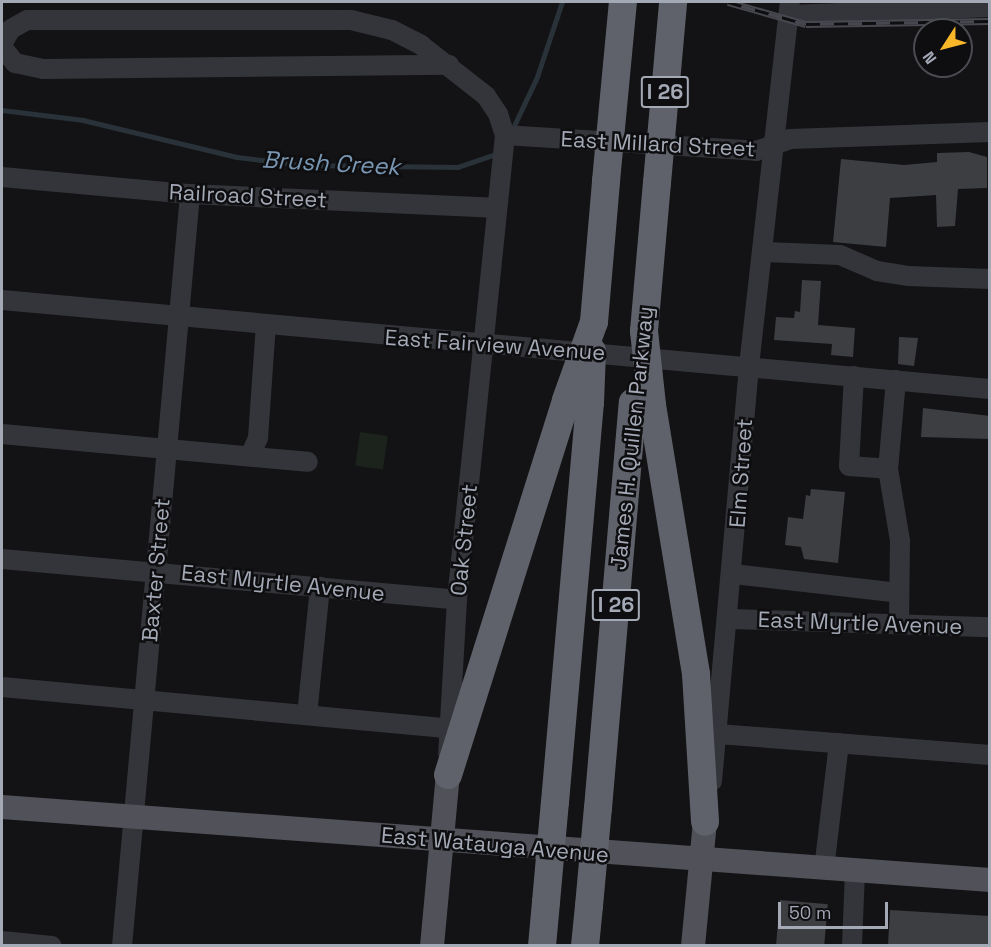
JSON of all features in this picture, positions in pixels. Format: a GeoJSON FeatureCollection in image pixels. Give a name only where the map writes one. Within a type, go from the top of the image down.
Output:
{"type":"FeatureCollection","features":[{"type":"Feature","properties":{"kind":"highway","name":"I 26"},"geometry":{"type":"LineString","coordinates":[[578,401],[595,313],[623,2]]}},
{"type":"Feature","properties":{"kind":"highway","name":"James H. Quillen Parkway"},"geometry":{"type":"LineString","coordinates":[[585,945],[643,404],[645,321],[673,2]]}},
{"type":"Feature","properties":{"kind":"highway","name":"James H. Quillen Parkway"},"geometry":{"type":"LineString","coordinates":[[542,945],[555,802],[578,401]]}},
{"type":"Feature","properties":{"kind":"highway"},"geometry":{"type":"LineString","coordinates":[[448,775],[578,401]]}},
{"type":"Feature","properties":{"kind":"highway"},"geometry":{"type":"LineString","coordinates":[[643,404],[696,675],[705,822]]}},
{"type":"Feature","properties":{"kind":"main road","name":"Oak Street"},"geometry":{"type":"LineString","coordinates":[[432,945],[448,775]]}},
{"type":"Feature","properties":{"kind":"main road","name":"East Watauga Avenue"},"geometry":{"type":"LineString","coordinates":[[2,807],[441,842],[990,880]]}},
{"type":"Feature","properties":{"kind":"main road","name":"Elm Street"},"geometry":{"type":"LineString","coordinates":[[693,945],[705,822]]}},
{"type":"Feature","properties":{"kind":"street"},"geometry":{"type":"LineString","coordinates":[[789,8],[990,7]]}},
{"type":"Feature","properties":{"kind":"street","name":"Elm Street"},"geometry":{"type":"LineString","coordinates":[[705,822],[730,619],[749,366],[765,252],[773,148],[789,8]]}},
{"type":"Feature","properties":{"kind":"street"},"geometry":{"type":"LineString","coordinates":[[449,65],[43,69],[15,63],[2,45],[11,29],[27,20],[351,20],[392,30],[449,65],[486,96],[505,135]]}},
{"type":"Feature","properties":{"kind":"street","name":"East Millard Street"},"geometry":{"type":"LineString","coordinates":[[505,135],[671,148],[773,148],[790,139],[990,132]]}},
{"type":"Feature","properties":{"kind":"street","name":"Oak Street"},"geometry":{"type":"LineString","coordinates":[[448,775],[448,728],[457,600],[484,346],[495,208],[505,135]]}},
{"type":"Feature","properties":{"kind":"street","name":"Railroad Street"},"geometry":{"type":"LineString","coordinates":[[2,177],[190,194],[495,208]]}},
{"type":"Feature","properties":{"kind":"street","name":"Baxter Street"},"geometry":{"type":"LineString","coordinates":[[122,945],[190,194]]}},
{"type":"Feature","properties":{"kind":"street"},"geometry":{"type":"LineString","coordinates":[[765,252],[840,255],[877,271],[908,276],[990,279]]}},
{"type":"Feature","properties":{"kind":"street","name":"East Fairview Avenue"},"geometry":{"type":"LineString","coordinates":[[2,300],[484,346],[558,347],[990,389]]}},
{"type":"Feature","properties":{"kind":"street"},"geometry":{"type":"LineString","coordinates":[[250,456],[258,438],[266,325]]}},
{"type":"Feature","properties":{"kind":"street"},"geometry":{"type":"LineString","coordinates":[[854,376],[849,466],[888,469]]}},
{"type":"Feature","properties":{"kind":"street"},"geometry":{"type":"LineString","coordinates":[[896,380],[888,469],[900,541],[899,624]]}},
{"type":"Feature","properties":{"kind":"street"},"geometry":{"type":"LineString","coordinates":[[2,434],[308,462]]}},
{"type":"Feature","properties":{"kind":"street","name":"East Myrtle Avenue"},"geometry":{"type":"LineString","coordinates":[[2,559],[156,571],[457,600]]}},
{"type":"Feature","properties":{"kind":"street"},"geometry":{"type":"LineString","coordinates":[[733,574],[899,593]]}},
{"type":"Feature","properties":{"kind":"street"},"geometry":{"type":"LineString","coordinates":[[307,715],[320,587]]}},
{"type":"Feature","properties":{"kind":"street","name":"East Myrtle Avenue"},"geometry":{"type":"LineString","coordinates":[[730,619],[990,627]]}},
{"type":"Feature","properties":{"kind":"street"},"geometry":{"type":"LineString","coordinates":[[2,687],[448,728]]}},
{"type":"Feature","properties":{"kind":"street"},"geometry":{"type":"LineString","coordinates":[[717,734],[990,755]]}},
{"type":"Feature","properties":{"kind":"street"},"geometry":{"type":"LineString","coordinates":[[824,869],[839,743]]}},
{"type":"Feature","properties":{"kind":"street"},"geometry":{"type":"LineString","coordinates":[[852,945],[855,871]]}},
{"type":"Feature","properties":{"kind":"street"},"geometry":{"type":"LineString","coordinates":[[2,941],[52,945]]}},
{"type":"Feature","properties":{"kind":"shaded area"},"geometry":{"type":"Polygon","coordinates":[[[360,432],[388,436],[383,470],[355,466],[360,432]]]}},
{"type":"Feature","properties":{"kind":"building"},"geometry":{"type":"Polygon","coordinates":[[[969,152],[987,157],[987,188],[958,189],[955,226],[937,227],[936,195],[890,198],[886,247],[833,242],[841,159],[904,165],[937,162],[937,153],[969,152]]]}},
{"type":"Feature","properties":{"kind":"building"},"geometry":{"type":"Polygon","coordinates":[[[802,280],[821,281],[818,325],[855,328],[853,357],[831,355],[832,344],[774,340],[776,317],[794,318],[795,311],[800,312],[802,280]]]}},
{"type":"Feature","properties":{"kind":"building"},"geometry":{"type":"Polygon","coordinates":[[[899,337],[918,338],[914,366],[898,364],[899,337]]]}},
{"type":"Feature","properties":{"kind":"building"},"geometry":{"type":"Polygon","coordinates":[[[923,408],[990,416],[990,439],[921,437],[923,408]]]}},
{"type":"Feature","properties":{"kind":"building"},"geometry":{"type":"Polygon","coordinates":[[[811,489],[845,492],[838,563],[804,559],[801,547],[785,545],[788,517],[803,519],[806,495],[810,496],[811,489]]]}},
{"type":"Feature","properties":{"kind":"building"},"geometry":{"type":"Polygon","coordinates":[[[780,900],[828,904],[824,946],[776,945],[780,900]]]}},
{"type":"Feature","properties":{"kind":"building"},"geometry":{"type":"Polygon","coordinates":[[[890,910],[990,916],[990,945],[888,945],[890,910]]]}},
{"type":"Feature","properties":{"kind":"waterway","name":"Brush Creek"},"geometry":{"type":"LineString","coordinates":[[512,130],[537,77],[562,2]]}},
{"type":"Feature","properties":{"kind":"waterway","name":"Brush Creek"},"geometry":{"type":"LineString","coordinates":[[2,110],[83,120],[237,157],[303,165],[458,167],[495,154]]}},
{"type":"Feature","properties":{"kind":"railway"},"geometry":{"type":"LineString","coordinates":[[728,2],[806,24],[990,21]]}}]}
